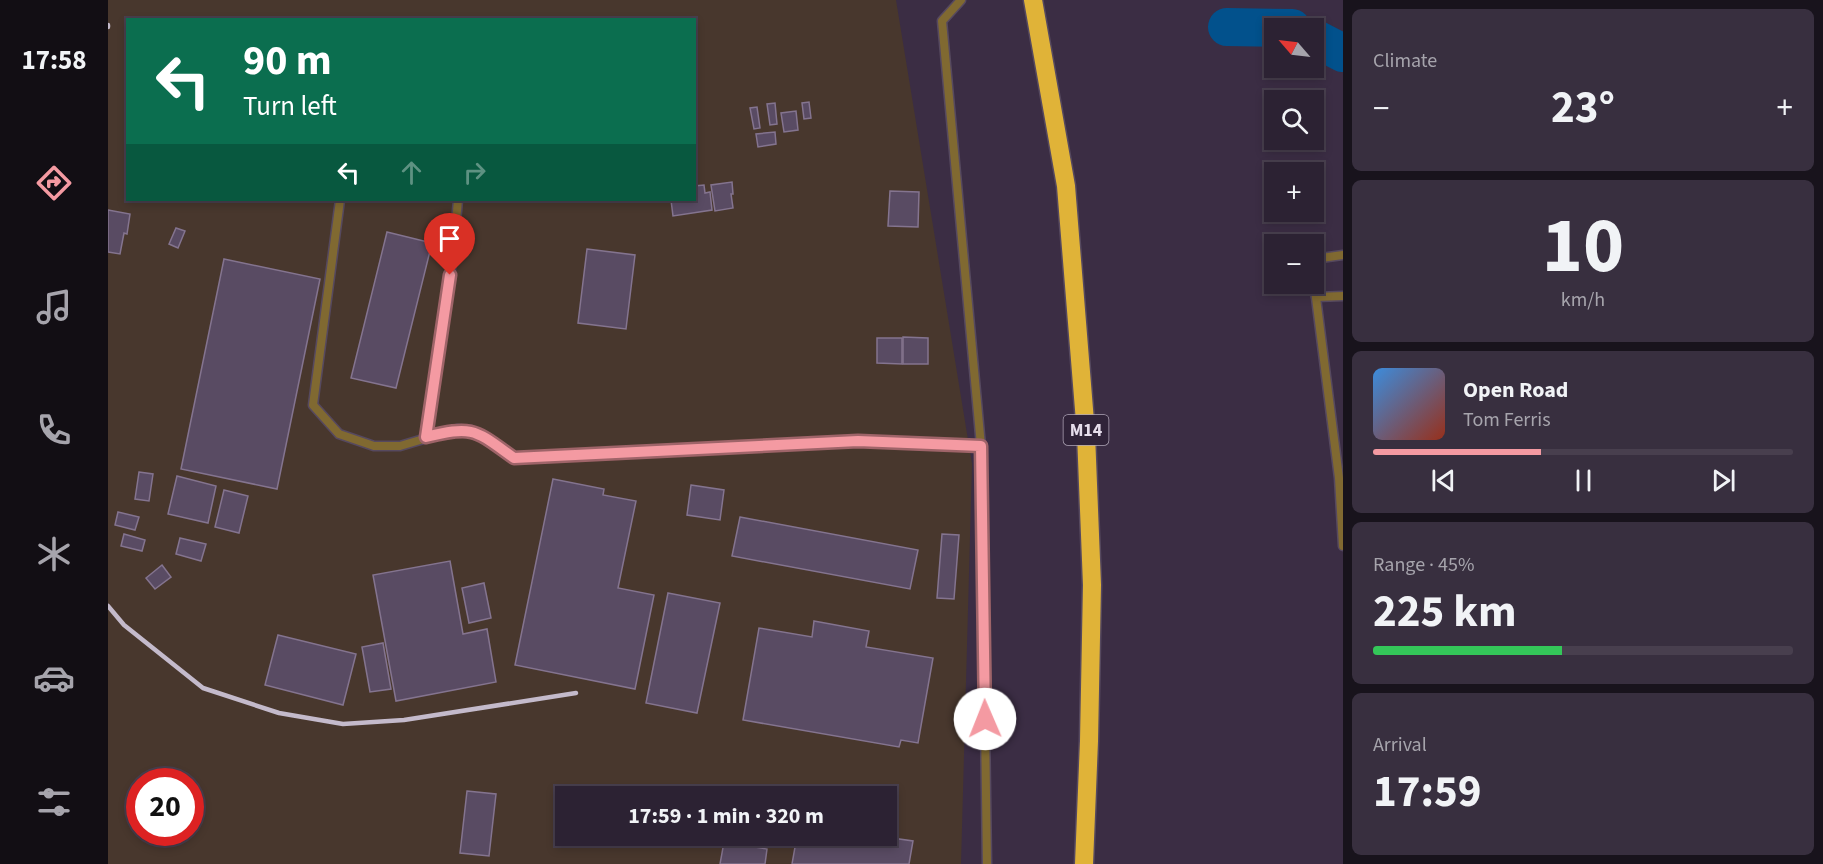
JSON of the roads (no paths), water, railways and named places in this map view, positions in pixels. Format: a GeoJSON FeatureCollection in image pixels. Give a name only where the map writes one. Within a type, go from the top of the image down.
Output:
{"type":"FeatureCollection","features":[{"type":"Feature","properties":{"kind":"highway","name":"M14"},"geometry":{"type":"LineString","coordinates":[[1033,0],[1066,186],[1086,434],[1092,585],[1084,864]]}},
{"type":"Feature","properties":{"kind":"lane"},"geometry":{"type":"LineString","coordinates":[[961,0],[942,21],[981,446],[987,864]]}},
{"type":"Feature","properties":{"kind":"lane"},"geometry":{"type":"LineString","coordinates":[[340,201],[313,405],[339,434],[374,446],[400,446],[457,429],[471,430],[514,458],[858,441],[981,446]]}},
{"type":"Feature","properties":{"kind":"lane"},"geometry":{"type":"LineString","coordinates":[[426,437],[453,255],[458,201]]}},
{"type":"Feature","properties":{"kind":"lane"},"geometry":{"type":"LineString","coordinates":[[1324,258],[1343,255]]}},
{"type":"Feature","properties":{"kind":"lane"},"geometry":{"type":"LineString","coordinates":[[1316,294],[1339,478],[1343,546]]}},
{"type":"Feature","properties":{"kind":"lane"},"geometry":{"type":"LineString","coordinates":[[1316,297],[1343,296]]}},
{"type":"Feature","properties":{"kind":"waterway"},"geometry":{"type":"LineString","coordinates":[[1227,27],[1264,28]]}},
{"type":"Feature","properties":{"kind":"waterway"},"geometry":{"type":"LineString","coordinates":[[1324,43],[1343,53]]}},
{"type":"Feature","properties":{"kind":"railway"},"geometry":{"type":"LineString","coordinates":[[108,606],[124,625],[203,688],[279,713],[343,724],[404,720],[576,693]]}}]}
